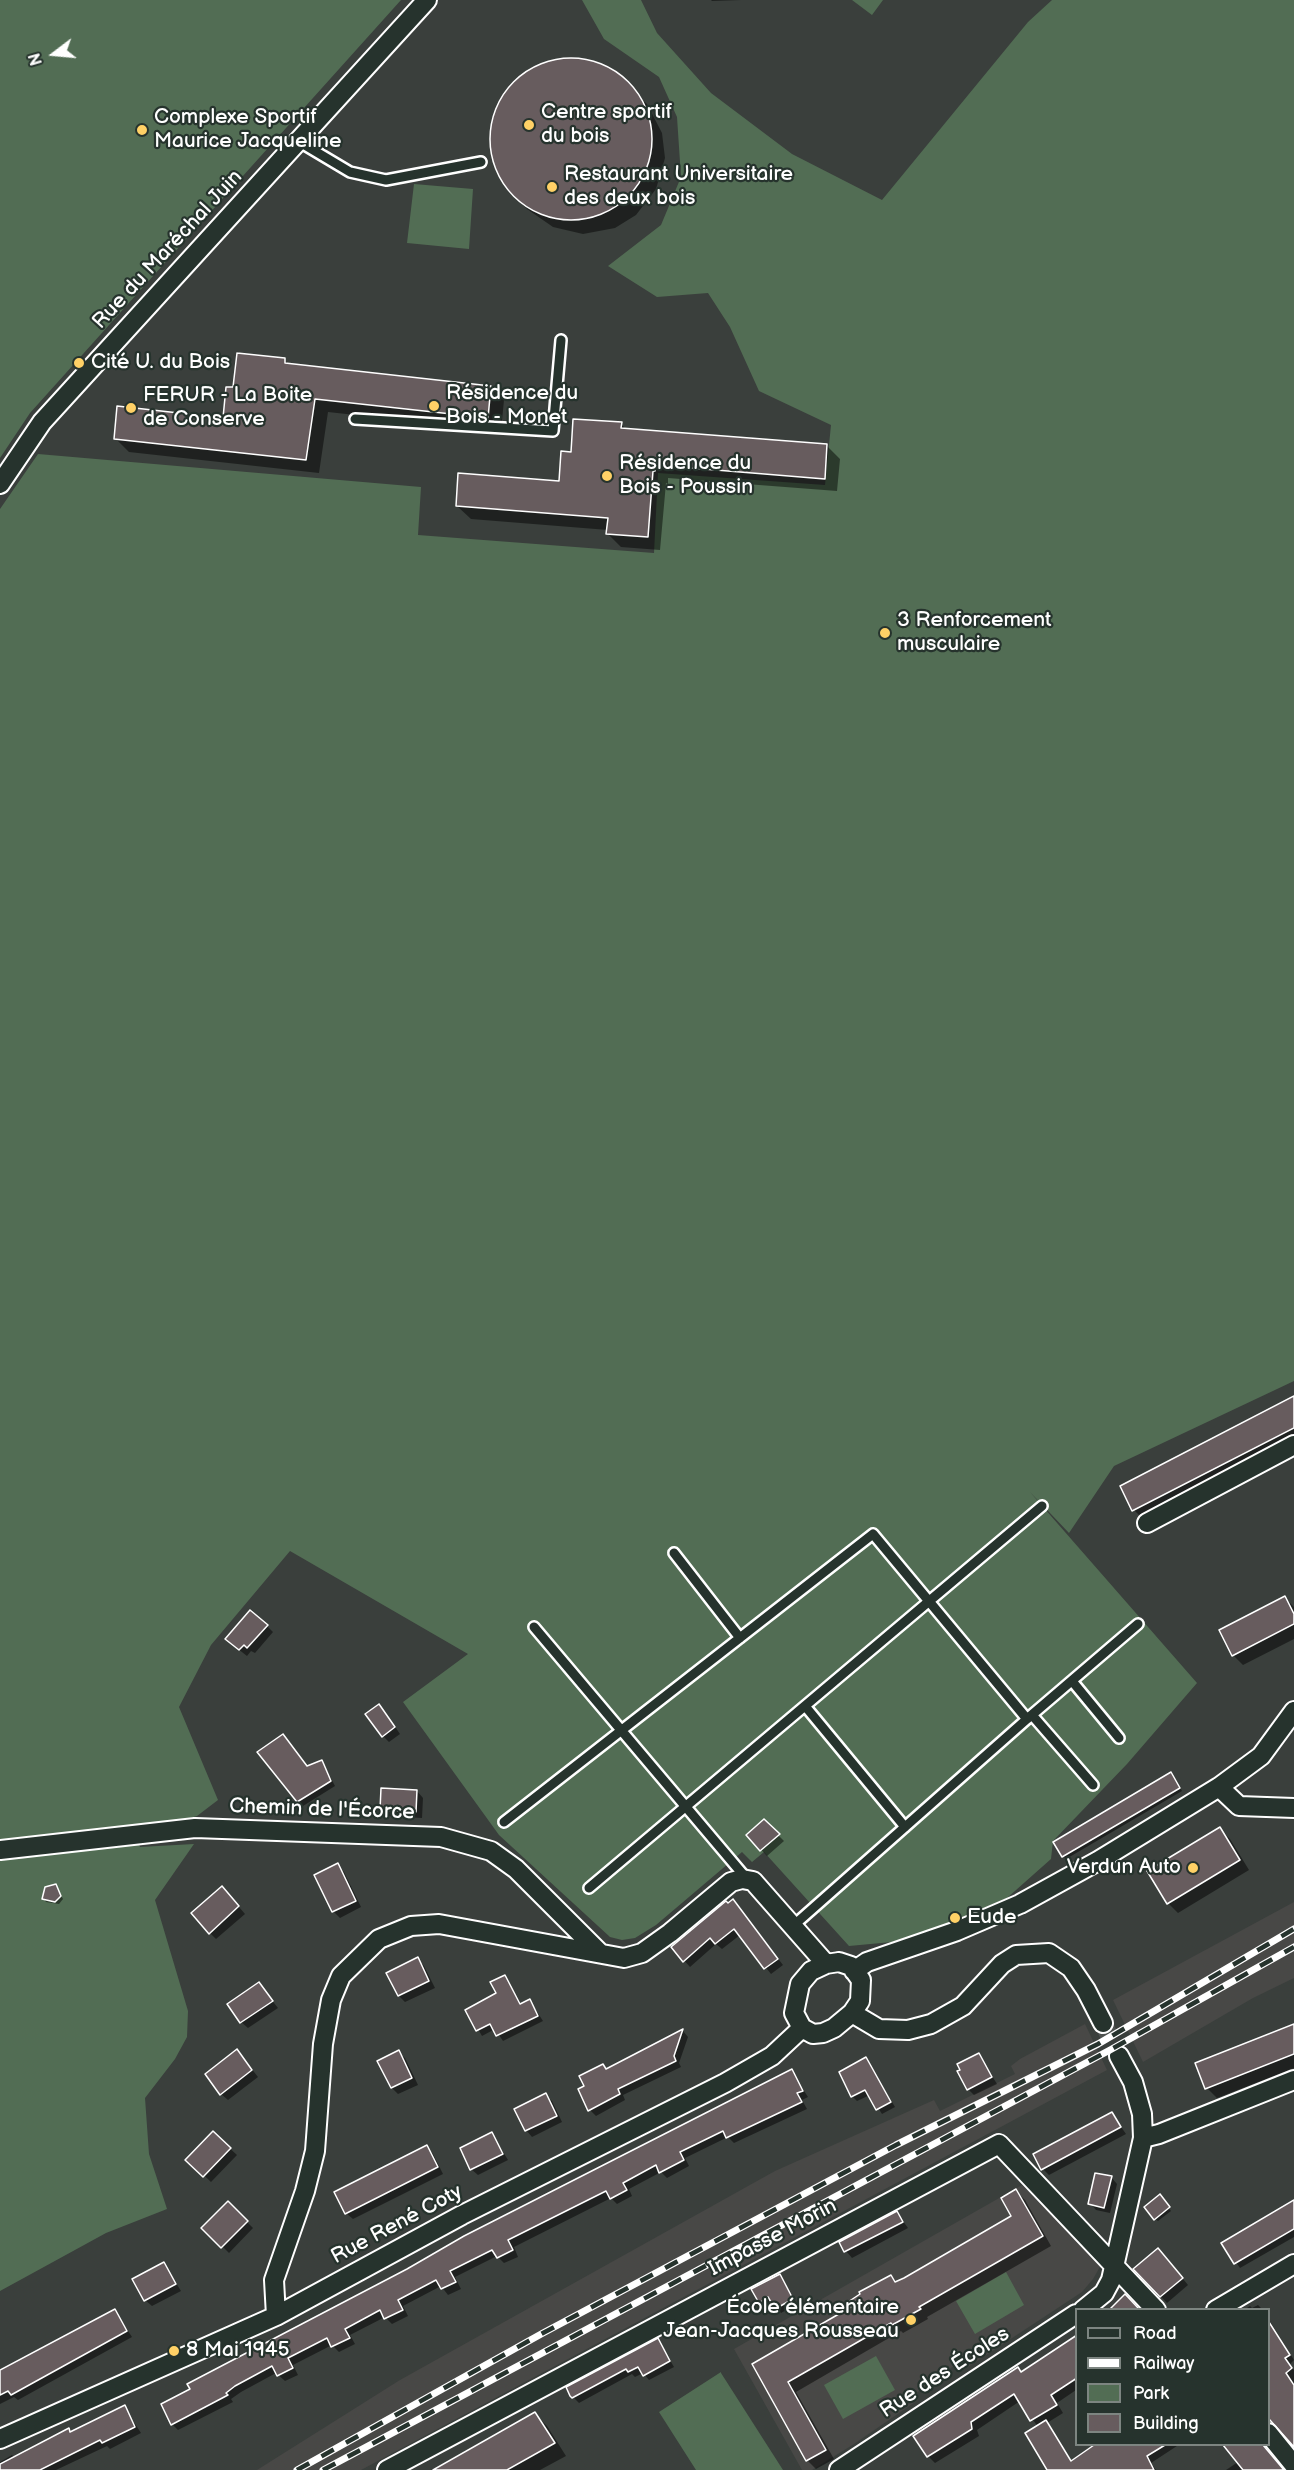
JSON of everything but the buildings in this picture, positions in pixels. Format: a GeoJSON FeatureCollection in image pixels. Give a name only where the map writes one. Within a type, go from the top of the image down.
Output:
{"type":"FeatureCollection","features":[{"type":"Feature","properties":{"kind":"street","name":"Rue du Maréchal Juin"},"geometry":{"type":"LineString","coordinates":[[0,484],[42,422],[427,0]]}},
{"type":"Feature","properties":{"kind":"street"},"geometry":{"type":"LineString","coordinates":[[1147,1523],[1294,1445]]}},
{"type":"Feature","properties":{"kind":"street"},"geometry":{"type":"LineString","coordinates":[[855,1971],[867,1962],[957,1931],[1020,1904],[1098,1861],[1219,1787],[1261,1755],[1294,1712]]}},
{"type":"Feature","properties":{"kind":"street"},"geometry":{"type":"LineString","coordinates":[[1219,1787],[1239,1806],[1294,1808]]}},
{"type":"Feature","properties":{"kind":"street","name":"Chemin de l'Écorce"},"geometry":{"type":"LineString","coordinates":[[0,1850],[195,1828],[441,1837],[491,1851],[516,1869],[600,1953]]}},
{"type":"Feature","properties":{"kind":"street"},"geometry":{"type":"LineString","coordinates":[[276,2316],[274,2280],[305,2192],[315,2151],[323,2044],[331,2000],[341,1976],[379,1939],[411,1926],[439,1924],[624,1958],[642,1953],[670,1933],[730,1882],[748,1880],[753,1881],[826,1964]]}},
{"type":"Feature","properties":{"kind":"street"},"geometry":{"type":"LineString","coordinates":[[852,2013],[879,2029],[908,2030],[932,2024],[963,2006],[1002,1964],[1016,1955],[1048,1953],[1071,1968],[1086,1990],[1103,2023]]}},
{"type":"Feature","properties":{"kind":"street"},"geometry":{"type":"LineString","coordinates":[[839,1962],[851,1966],[855,1971],[861,1980],[862,1991],[860,2001],[852,2013],[834,2028],[823,2033],[813,2034],[802,2028],[794,2013],[800,1984],[811,1971],[826,1964],[839,1962]]}},
{"type":"Feature","properties":{"kind":"street","name":"Rue René Coty"},"geometry":{"type":"LineString","coordinates":[[0,2439],[276,2316],[462,2215],[725,2083],[772,2056],[802,2028]]}},
{"type":"Feature","properties":{"kind":"street"},"geometry":{"type":"LineString","coordinates":[[1085,2308],[1104,2293],[1114,2268],[1143,2138],[1142,2114],[1132,2082],[1119,2056]]}},
{"type":"Feature","properties":{"kind":"street"},"geometry":{"type":"LineString","coordinates":[[1143,2138],[1159,2134],[1294,2080]]}},
{"type":"Feature","properties":{"kind":"street","name":"Impasse Morin"},"geometry":{"type":"LineString","coordinates":[[387,2470],[999,2144],[1114,2268]]}},
{"type":"Feature","properties":{"kind":"street"},"geometry":{"type":"LineString","coordinates":[[1219,2308],[1294,2264]]}},
{"type":"Feature","properties":{"kind":"street"},"geometry":{"type":"LineString","coordinates":[[1114,2268],[1154,2308]]}},
{"type":"Feature","properties":{"kind":"street","name":"Rue des Écoles"},"geometry":{"type":"LineString","coordinates":[[840,2470],[1075,2315]]}},
{"type":"Feature","properties":{"kind":"street"},"geometry":{"type":"LineString","coordinates":[[1270,2434],[1294,2465]]}},
{"type":"Feature","properties":{"kind":"lane"},"geometry":{"type":"LineString","coordinates":[[298,141],[350,172],[386,180],[481,162]]}},
{"type":"Feature","properties":{"kind":"lane"},"geometry":{"type":"LineString","coordinates":[[355,419],[553,431],[561,340]]}},
{"type":"Feature","properties":{"kind":"lane"},"geometry":{"type":"LineString","coordinates":[[589,1888],[1042,1506]]}},
{"type":"Feature","properties":{"kind":"lane"},"geometry":{"type":"LineString","coordinates":[[504,1822],[873,1534],[1029,1717],[1094,1785]]}},
{"type":"Feature","properties":{"kind":"lane"},"geometry":{"type":"LineString","coordinates":[[674,1553],[740,1638]]}},
{"type":"Feature","properties":{"kind":"lane"},"geometry":{"type":"LineString","coordinates":[[793,1926],[1029,1717],[1138,1624]]}},
{"type":"Feature","properties":{"kind":"lane"},"geometry":{"type":"LineString","coordinates":[[534,1627],[748,1880]]}},
{"type":"Feature","properties":{"kind":"lane"},"geometry":{"type":"LineString","coordinates":[[1072,1681],[1119,1738]]}},
{"type":"Feature","properties":{"kind":"lane"},"geometry":{"type":"LineString","coordinates":[[805,1706],[905,1827]]}},
{"type":"Feature","properties":{"kind":"shaded area"},"geometry":{"type":"Polygon","coordinates":[[[1294,1902],[1294,1978],[1253,1998],[1143,2062],[1113,2000],[1294,1902]]]}},
{"type":"Feature","properties":{"kind":"shaded area"},"geometry":{"type":"Polygon","coordinates":[[[1085,2024],[1107,2070],[361,2470],[257,2470],[400,2380],[775,2171],[934,2100],[940,2111],[1015,2074],[1011,2066],[1020,2059],[1085,2024]]]}},
{"type":"Feature","properties":{"kind":"shaded area","name":"École élémentaire Jean-Jacques Rousseau"},"geometry":{"type":"Polygon","coordinates":[[[1022,2185],[1101,2265],[1093,2279],[1082,2292],[962,2371],[958,2363],[915,2394],[918,2400],[854,2444],[812,2470],[802,2470],[734,2349],[1022,2185]]]}},
{"type":"Feature","properties":{"kind":"green space","name":"Complexe Sportif Maurice Jacqueline"},"geometry":{"type":"Polygon","coordinates":[[[0,0],[401,0],[30,413],[0,458],[0,0]]]}},
{"type":"Feature","properties":{"kind":"green space"},"geometry":{"type":"Polygon","coordinates":[[[582,0],[641,0],[657,33],[711,93],[792,154],[882,200],[1028,22],[1052,0],[1294,0],[1294,1381],[1114,1466],[1069,1533],[1030,1492],[1197,1683],[1127,1764],[1053,1841],[1051,1859],[1007,1898],[935,1929],[892,1942],[849,1946],[764,1852],[752,1862],[742,1852],[656,1925],[635,1938],[622,1940],[610,1937],[499,1835],[403,1702],[468,1654],[290,1551],[211,1645],[179,1707],[218,1800],[197,1816],[135,1833],[140,1847],[194,1844],[155,1900],[188,2011],[187,2037],[175,2059],[145,2098],[149,2154],[167,2209],[106,2233],[0,2291],[0,509],[38,454],[421,487],[418,535],[654,553],[658,473],[825,485],[831,425],[759,391],[730,327],[708,293],[657,297],[608,266],[661,225],[681,177],[677,117],[659,77],[604,39],[582,0]]]}},
{"type":"Feature","properties":{"kind":"green space"},"geometry":{"type":"Polygon","coordinates":[[[852,0],[883,0],[872,15],[852,0]]]}},
{"type":"Feature","properties":{"kind":"green space"},"geometry":{"type":"Polygon","coordinates":[[[414,184],[473,189],[469,249],[407,243],[414,184]]]}},
{"type":"Feature","properties":{"kind":"green space"},"geometry":{"type":"Polygon","coordinates":[[[1006,2272],[1024,2305],[975,2334],[956,2301],[1006,2272]]]}},
{"type":"Feature","properties":{"kind":"green space"},"geometry":{"type":"Polygon","coordinates":[[[876,2356],[895,2390],[843,2419],[824,2385],[876,2356]]]}},
{"type":"Feature","properties":{"kind":"green space"},"geometry":{"type":"Polygon","coordinates":[[[721,2372],[783,2470],[696,2470],[659,2412],[721,2372]]]}},
{"type":"Feature","properties":{"kind":"tunnel"},"geometry":{"type":"LineString","coordinates":[[1103,2023],[1119,2056]]}},
{"type":"Feature","properties":{"kind":"railway"},"geometry":{"type":"LineString","coordinates":[[297,2470],[543,2333],[896,2145],[1098,2044],[1294,1929]]}},
{"type":"Feature","properties":{"kind":"railway"},"geometry":{"type":"LineString","coordinates":[[323,2470],[1110,2050],[1294,1947]]}},
{"type":"Feature","properties":{"kind":"place","name":"Centre sportif du bois"},"geometry":{"type":"Point","coordinates":[529,125]}},
{"type":"Feature","properties":{"kind":"place","name":"Complexe Sportif Maurice Jacqueline"},"geometry":{"type":"Point","coordinates":[142,130]}},
{"type":"Feature","properties":{"kind":"place","name":"Restaurant Universitaire des deux bois"},"geometry":{"type":"Point","coordinates":[552,187]}},
{"type":"Feature","properties":{"kind":"place","name":"Cité U. du Bois"},"geometry":{"type":"Point","coordinates":[79,363]}},
{"type":"Feature","properties":{"kind":"place","name":"Résidence du Bois - Monet"},"geometry":{"type":"Point","coordinates":[434,406]}},
{"type":"Feature","properties":{"kind":"place","name":"FERUR - La Boite de Conserve"},"geometry":{"type":"Point","coordinates":[131,408]}},
{"type":"Feature","properties":{"kind":"place","name":"Résidence du Bois - Poussin"},"geometry":{"type":"Point","coordinates":[607,476]}},
{"type":"Feature","properties":{"kind":"place","name":"3 Renforcement musculaire"},"geometry":{"type":"Point","coordinates":[885,633]}},
{"type":"Feature","properties":{"kind":"place","name":"Verdun Auto"},"geometry":{"type":"Point","coordinates":[1193,1868]}},
{"type":"Feature","properties":{"kind":"place","name":"Eude"},"geometry":{"type":"Point","coordinates":[955,1918]}},
{"type":"Feature","properties":{"kind":"place","name":"École élémentaire Jean-Jacques Rousseau"},"geometry":{"type":"Point","coordinates":[911,2320]}},
{"type":"Feature","properties":{"kind":"place","name":"8 Mai 1945"},"geometry":{"type":"Point","coordinates":[174,2351]}}]}
